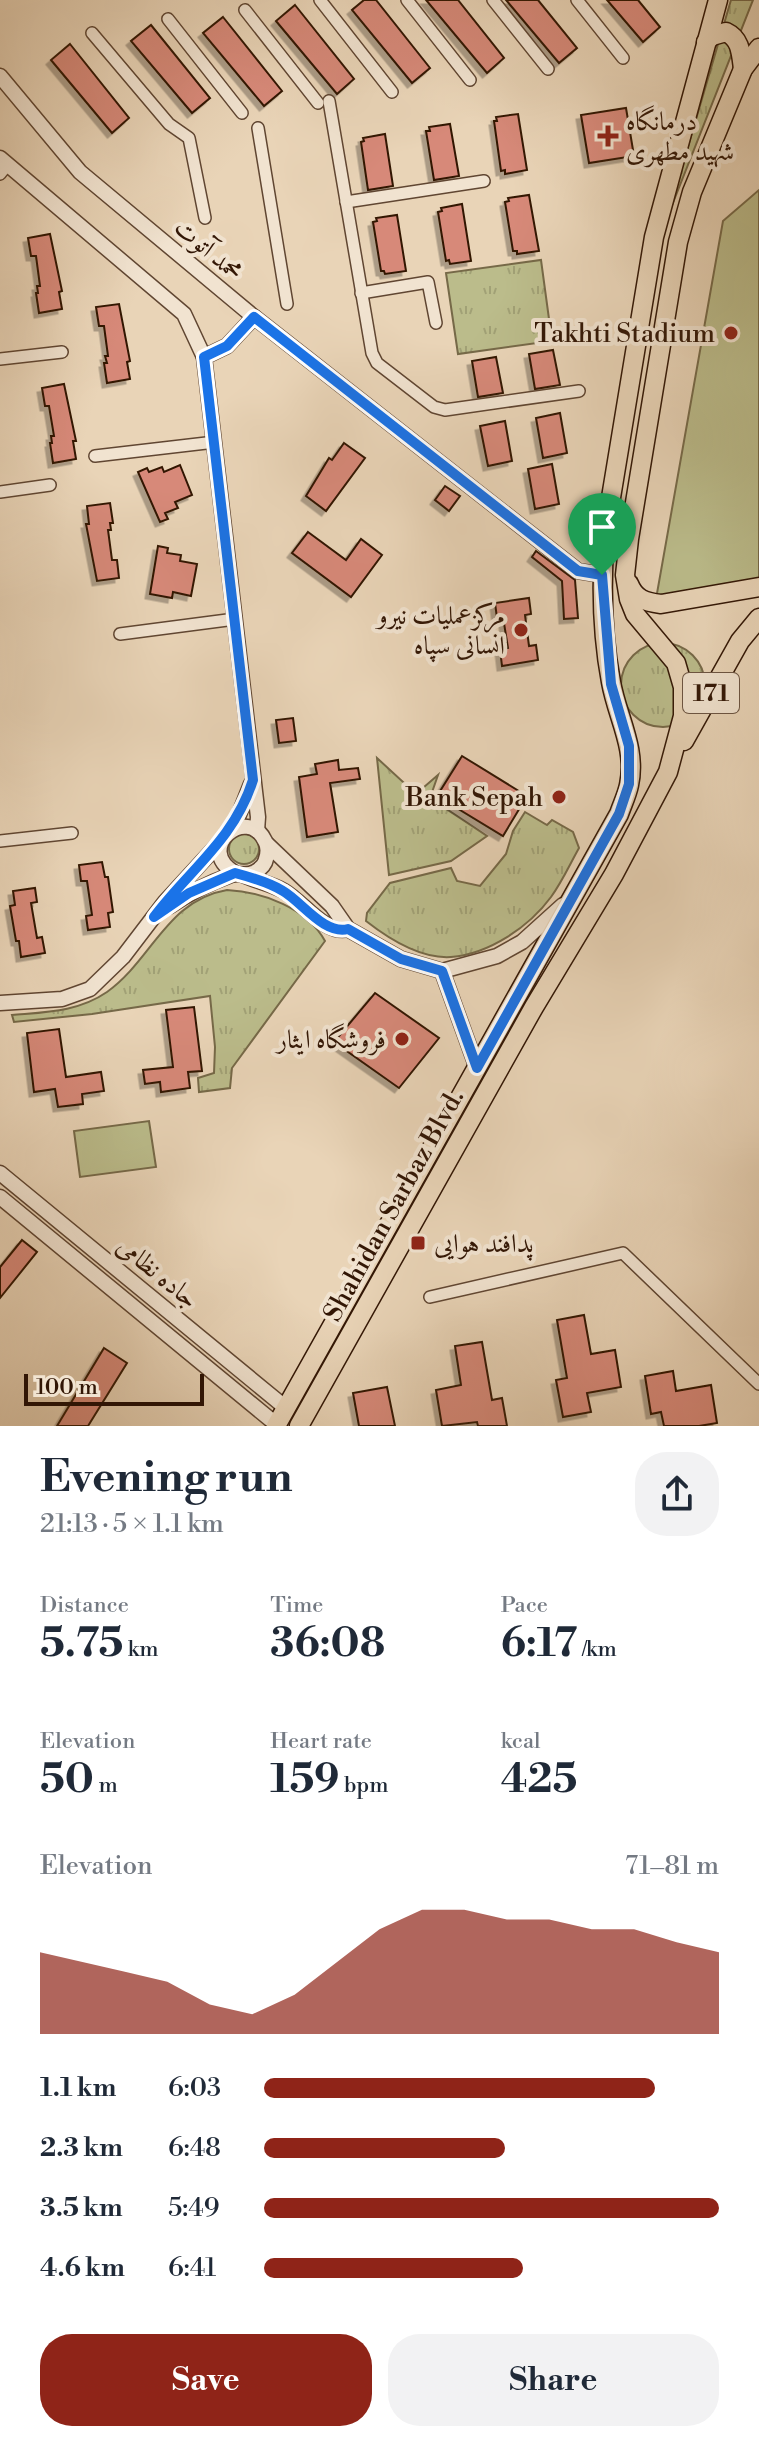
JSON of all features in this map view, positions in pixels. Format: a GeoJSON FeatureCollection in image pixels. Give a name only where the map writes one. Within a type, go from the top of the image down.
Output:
{"type":"FeatureCollection","features":[{"type":"Feature","properties":{"kind":"main road","name":"Shahidan Sarbaz Blvd."},"geometry":{"type":"LineString","coordinates":[[280,1420],[619,814],[629,784],[629,746],[611,684],[602,575],[605,534],[654,237],[718,0]]}},
{"type":"Feature","properties":{"kind":"main road"},"geometry":{"type":"LineString","coordinates":[[706,42],[712,36],[726,32],[733,35],[738,43],[743,69]]}},
{"type":"Feature","properties":{"kind":"main road"},"geometry":{"type":"LineString","coordinates":[[759,48],[743,69],[692,192],[678,242],[625,575],[633,594],[645,602],[661,604],[759,587]]}},
{"type":"Feature","properties":{"kind":"main road","name":"Shahidan Sarbaz Blvd."},"geometry":{"type":"LineString","coordinates":[[299,1426],[534,1007],[614,874],[668,772],[683,716],[683,687],[676,663],[635,614],[625,575]]}},
{"type":"Feature","properties":{"kind":"main road","name":"171"},"geometry":{"type":"LineString","coordinates":[[668,772],[740,641],[759,618]]}},
{"type":"Feature","properties":{"kind":"street"},"geometry":{"type":"LineString","coordinates":[[320,0],[392,92]]}},
{"type":"Feature","properties":{"kind":"street"},"geometry":{"type":"LineString","coordinates":[[407,0],[470,80]]}},
{"type":"Feature","properties":{"kind":"street"},"geometry":{"type":"LineString","coordinates":[[493,0],[548,69]]}},
{"type":"Feature","properties":{"kind":"street"},"geometry":{"type":"LineString","coordinates":[[577,0],[623,58]]}},
{"type":"Feature","properties":{"kind":"street"},"geometry":{"type":"LineString","coordinates":[[245,10],[324,102],[346,202],[372,353],[377,363],[434,407],[445,410],[579,391]]}},
{"type":"Feature","properties":{"kind":"street"},"geometry":{"type":"LineString","coordinates":[[168,19],[242,113]]}},
{"type":"Feature","properties":{"kind":"street"},"geometry":{"type":"LineString","coordinates":[[92,33],[169,124],[189,138],[205,218]]}},
{"type":"Feature","properties":{"kind":"street","name":"محمد آتوت"},"geometry":{"type":"LineString","coordinates":[[0,76],[80,172],[254,317],[578,571],[602,575]]}},
{"type":"Feature","properties":{"kind":"street"},"geometry":{"type":"LineString","coordinates":[[258,128],[287,304]]}},
{"type":"Feature","properties":{"kind":"street"},"geometry":{"type":"LineString","coordinates":[[3,165],[184,314],[204,357],[258,817],[257,831]]}},
{"type":"Feature","properties":{"kind":"street"},"geometry":{"type":"LineString","coordinates":[[346,202],[484,181]]}},
{"type":"Feature","properties":{"kind":"street"},"geometry":{"type":"LineString","coordinates":[[361,293],[428,282],[436,323]]}},
{"type":"Feature","properties":{"kind":"street"},"geometry":{"type":"LineString","coordinates":[[204,357],[227,346],[254,317]]}},
{"type":"Feature","properties":{"kind":"street"},"geometry":{"type":"LineString","coordinates":[[0,359],[62,352]]}},
{"type":"Feature","properties":{"kind":"street"},"geometry":{"type":"LineString","coordinates":[[95,456],[215,442]]}},
{"type":"Feature","properties":{"kind":"street"},"geometry":{"type":"LineString","coordinates":[[0,492],[50,485]]}},
{"type":"Feature","properties":{"kind":"street"},"geometry":{"type":"LineString","coordinates":[[120,634],[235,619]]}},
{"type":"Feature","properties":{"kind":"street"},"geometry":{"type":"LineString","coordinates":[[0,1003],[62,999],[90,989],[123,957],[225,837],[238,817],[253,780]]}},
{"type":"Feature","properties":{"kind":"street"},"geometry":{"type":"LineString","coordinates":[[348,929],[342,931],[329,926],[287,893],[239,874],[223,863],[220,856],[225,837],[242,827],[257,831],[288,866],[332,906],[348,929],[401,959],[442,971],[497,956],[522,942],[575,893]]}},
{"type":"Feature","properties":{"kind":"street"},"geometry":{"type":"LineString","coordinates":[[0,841],[72,833]]}},
{"type":"Feature","properties":{"kind":"street"},"geometry":{"type":"LineString","coordinates":[[154,917],[189,893],[239,874],[250,874],[263,866],[267,844]]}},
{"type":"Feature","properties":{"kind":"street"},"geometry":{"type":"LineString","coordinates":[[442,971],[477,1068]]}},
{"type":"Feature","properties":{"kind":"street","name":"جاده نظامی"},"geometry":{"type":"LineString","coordinates":[[0,1173],[280,1420]]}},
{"type":"Feature","properties":{"kind":"street"},"geometry":{"type":"LineString","coordinates":[[0,1197],[280,1420]]}},
{"type":"Feature","properties":{"kind":"street"},"geometry":{"type":"LineString","coordinates":[[430,1297],[623,1253],[759,1384]]}},
{"type":"Feature","properties":{"kind":"green space"},"geometry":{"type":"Polygon","coordinates":[[[731,0],[753,0],[667,218],[731,0]]]}},
{"type":"Feature","properties":{"kind":"green space","name":"Takhti Stadium"},"geometry":{"type":"Polygon","coordinates":[[[759,190],[759,580],[656,599],[723,221],[759,190]]]}},
{"type":"Feature","properties":{"kind":"green space"},"geometry":{"type":"Polygon","coordinates":[[[541,260],[552,341],[458,354],[446,273],[541,260]]]}},
{"type":"Feature","properties":{"kind":"green space"},"geometry":{"type":"Polygon","coordinates":[[[663,643],[686,650],[698,662],[705,685],[698,708],[686,720],[663,727],[640,720],[628,708],[621,685],[628,662],[640,650],[663,643]]]}},
{"type":"Feature","properties":{"kind":"green space"},"geometry":{"type":"Polygon","coordinates":[[[377,758],[416,794],[438,775],[430,798],[487,836],[451,861],[389,875],[377,758]]]}},
{"type":"Feature","properties":{"kind":"green space"},"geometry":{"type":"Polygon","coordinates":[[[525,812],[547,825],[552,820],[573,832],[579,848],[551,897],[531,919],[507,937],[480,951],[440,957],[406,946],[366,921],[367,913],[390,883],[451,868],[457,881],[480,886],[506,854],[513,831],[525,812]]]}},
{"type":"Feature","properties":{"kind":"green space"},"geometry":{"type":"Polygon","coordinates":[[[244,834],[254,839],[259,849],[254,859],[244,864],[234,859],[229,849],[234,839],[244,834]]]}},
{"type":"Feature","properties":{"kind":"green space"},"geometry":{"type":"Polygon","coordinates":[[[227,890],[255,894],[283,904],[307,919],[325,941],[232,1068],[230,1088],[199,1092],[198,1078],[214,1073],[210,996],[14,1022],[12,1015],[49,1012],[96,999],[123,979],[161,933],[189,906],[206,896],[227,890]]]}},
{"type":"Feature","properties":{"kind":"green space"},"geometry":{"type":"Polygon","coordinates":[[[149,1121],[156,1167],[80,1177],[74,1131],[149,1121]]]}},
{"type":"Feature","properties":{"kind":"building"},"geometry":{"type":"Polygon","coordinates":[[[364,0],[376,0],[430,68],[412,83],[352,10],[364,0]]]}},
{"type":"Feature","properties":{"kind":"building"},"geometry":{"type":"Polygon","coordinates":[[[426,0],[458,0],[504,58],[487,73],[426,0]]]}},
{"type":"Feature","properties":{"kind":"building"},"geometry":{"type":"Polygon","coordinates":[[[506,0],[538,0],[577,48],[559,63],[506,0]]]}},
{"type":"Feature","properties":{"kind":"building"},"geometry":{"type":"Polygon","coordinates":[[[607,0],[638,0],[660,27],[643,42],[607,0]]]}},
{"type":"Feature","properties":{"kind":"building"},"geometry":{"type":"Polygon","coordinates":[[[295,5],[354,79],[337,94],[276,21],[295,5]]]}},
{"type":"Feature","properties":{"kind":"building"},"geometry":{"type":"Polygon","coordinates":[[[223,17],[282,91],[264,106],[203,33],[223,17]]]}},
{"type":"Feature","properties":{"kind":"building"},"geometry":{"type":"Polygon","coordinates":[[[151,25],[210,98],[192,113],[131,41],[151,25]]]}},
{"type":"Feature","properties":{"kind":"building"},"geometry":{"type":"Polygon","coordinates":[[[70,44],[129,118],[112,133],[51,60],[70,44]]]}},
{"type":"Feature","properties":{"kind":"building","name":"درمانگاه شهید مطهری"},"geometry":{"type":"Polygon","coordinates":[[[626,108],[634,156],[589,163],[581,115],[626,108]]]}},
{"type":"Feature","properties":{"kind":"building"},"geometry":{"type":"Polygon","coordinates":[[[518,114],[527,170],[505,174],[505,170],[501,171],[494,121],[497,121],[496,117],[518,114]]]}},
{"type":"Feature","properties":{"kind":"building"},"geometry":{"type":"Polygon","coordinates":[[[450,124],[459,176],[434,180],[426,131],[430,131],[429,127],[450,124]]]}},
{"type":"Feature","properties":{"kind":"building"},"geometry":{"type":"Polygon","coordinates":[[[385,134],[393,186],[368,190],[361,142],[363,138],[385,134]]]}},
{"type":"Feature","properties":{"kind":"building"},"geometry":{"type":"Polygon","coordinates":[[[529,195],[539,251],[517,254],[513,251],[505,202],[509,201],[508,198],[529,195]]]}},
{"type":"Feature","properties":{"kind":"building"},"geometry":{"type":"Polygon","coordinates":[[[462,204],[471,261],[450,264],[449,260],[446,261],[438,212],[442,211],[441,208],[462,204]]]}},
{"type":"Feature","properties":{"kind":"building"},"geometry":{"type":"Polygon","coordinates":[[[397,215],[406,271],[385,274],[381,271],[373,222],[377,221],[376,218],[397,215]]]}},
{"type":"Feature","properties":{"kind":"building"},"geometry":{"type":"Polygon","coordinates":[[[50,234],[62,291],[59,292],[62,309],[39,313],[36,293],[37,286],[40,286],[36,256],[31,256],[28,238],[50,234]]]}},
{"type":"Feature","properties":{"kind":"building"},"geometry":{"type":"Polygon","coordinates":[[[119,304],[130,361],[127,362],[130,379],[107,383],[104,363],[107,363],[105,356],[108,356],[104,326],[99,326],[96,307],[119,304]]]}},
{"type":"Feature","properties":{"kind":"building"},"geometry":{"type":"Polygon","coordinates":[[[553,350],[560,385],[535,389],[529,354],[553,350]]]}},
{"type":"Feature","properties":{"kind":"building"},"geometry":{"type":"Polygon","coordinates":[[[496,357],[503,393],[478,397],[472,361],[496,357]]]}},
{"type":"Feature","properties":{"kind":"building"},"geometry":{"type":"Polygon","coordinates":[[[64,384],[76,441],[73,441],[76,459],[53,463],[50,443],[51,436],[54,436],[49,406],[45,406],[42,388],[64,384]]]}},
{"type":"Feature","properties":{"kind":"building"},"geometry":{"type":"Polygon","coordinates":[[[560,413],[567,453],[543,458],[536,418],[560,413]]]}},
{"type":"Feature","properties":{"kind":"building"},"geometry":{"type":"Polygon","coordinates":[[[505,421],[512,461],[488,466],[480,426],[505,421]]]}},
{"type":"Feature","properties":{"kind":"building"},"geometry":{"type":"Polygon","coordinates":[[[344,443],[365,458],[326,511],[306,496],[329,458],[332,460],[344,443]]]}},
{"type":"Feature","properties":{"kind":"building"},"geometry":{"type":"Polygon","coordinates":[[[552,464],[559,504],[535,509],[528,469],[552,464]]]}},
{"type":"Feature","properties":{"kind":"building"},"geometry":{"type":"Polygon","coordinates":[[[180,465],[192,495],[175,502],[178,508],[165,513],[168,519],[160,522],[138,472],[162,467],[164,472],[180,465]]]}},
{"type":"Feature","properties":{"kind":"building"},"geometry":{"type":"Polygon","coordinates":[[[445,486],[460,496],[449,511],[435,500],[445,486]]]}},
{"type":"Feature","properties":{"kind":"building"},"geometry":{"type":"Polygon","coordinates":[[[110,503],[113,523],[110,523],[111,530],[108,530],[112,560],[117,560],[119,578],[97,581],[86,524],[89,524],[87,506],[110,503]]]}},
{"type":"Feature","properties":{"kind":"building"},"geometry":{"type":"Polygon","coordinates":[[[308,532],[346,560],[361,539],[382,555],[351,597],[292,553],[308,532]]]}},
{"type":"Feature","properties":{"kind":"building"},"geometry":{"type":"Polygon","coordinates":[[[158,546],[168,548],[167,553],[181,555],[180,561],[197,564],[191,596],[173,592],[172,598],[150,594],[158,546]]]}},
{"type":"Feature","properties":{"kind":"building"},"geometry":{"type":"Polygon","coordinates":[[[536,551],[575,580],[578,618],[564,619],[562,581],[532,557],[536,551]]]}},
{"type":"Feature","properties":{"kind":"building"},"geometry":{"type":"Polygon","coordinates":[[[529,598],[531,614],[525,615],[529,646],[536,645],[538,660],[502,666],[500,649],[508,648],[503,617],[497,618],[495,603],[529,598]]]}},
{"type":"Feature","properties":{"kind":"building"},"geometry":{"type":"Polygon","coordinates":[[[293,718],[296,741],[279,743],[276,720],[293,718]]]}},
{"type":"Feature","properties":{"kind":"building"},"geometry":{"type":"Polygon","coordinates":[[[462,756],[527,796],[503,836],[437,796],[462,756]]]}},
{"type":"Feature","properties":{"kind":"building"},"geometry":{"type":"Polygon","coordinates":[[[338,760],[339,770],[358,768],[360,779],[330,783],[338,832],[307,837],[299,777],[317,774],[315,764],[338,760]]]}},
{"type":"Feature","properties":{"kind":"building"},"geometry":{"type":"Polygon","coordinates":[[[102,862],[105,877],[108,877],[113,912],[108,913],[110,927],[88,930],[86,916],[92,915],[87,881],[81,881],[79,865],[102,862]]]}},
{"type":"Feature","properties":{"kind":"building"},"geometry":{"type":"Polygon","coordinates":[[[35,888],[37,902],[31,903],[37,938],[42,937],[45,953],[21,957],[10,906],[15,905],[13,891],[35,888]]]}},
{"type":"Feature","properties":{"kind":"building"},"geometry":{"type":"Polygon","coordinates":[[[375,993],[439,1038],[399,1088],[334,1042],[375,993]]]}},
{"type":"Feature","properties":{"kind":"building"},"geometry":{"type":"Polygon","coordinates":[[[194,1007],[202,1071],[188,1072],[190,1088],[161,1092],[160,1082],[145,1084],[143,1070],[173,1067],[166,1010],[194,1007]]]}},
{"type":"Feature","properties":{"kind":"building"},"geometry":{"type":"Polygon","coordinates":[[[59,1029],[66,1077],[101,1072],[104,1091],[82,1094],[83,1104],[58,1107],[55,1089],[34,1092],[27,1033],[59,1029]]]}},
{"type":"Feature","properties":{"kind":"building"},"geometry":{"type":"Polygon","coordinates":[[[22,1240],[37,1252],[0,1298],[0,1267],[22,1240]]]}},
{"type":"Feature","properties":{"kind":"building"},"geometry":{"type":"Polygon","coordinates":[[[584,1315],[591,1354],[615,1350],[621,1387],[587,1393],[591,1412],[563,1417],[556,1380],[567,1378],[557,1320],[584,1315]]]}},
{"type":"Feature","properties":{"kind":"building"},"geometry":{"type":"Polygon","coordinates":[[[482,1342],[492,1400],[502,1398],[507,1426],[478,1426],[477,1422],[442,1426],[436,1390],[461,1385],[455,1346],[482,1342]]]}},
{"type":"Feature","properties":{"kind":"building"},"geometry":{"type":"Polygon","coordinates":[[[104,1348],[127,1363],[88,1426],[57,1426],[104,1348]]]}},
{"type":"Feature","properties":{"kind":"building"},"geometry":{"type":"Polygon","coordinates":[[[673,1371],[676,1391],[711,1385],[717,1423],[664,1426],[661,1412],[651,1414],[645,1376],[673,1371]]]}},
{"type":"Feature","properties":{"kind":"building"},"geometry":{"type":"Polygon","coordinates":[[[387,1387],[395,1426],[359,1426],[353,1393],[387,1387]]]}},
{"type":"Feature","properties":{"kind":"place","name":"درمانگاه شهید مطهری"},"geometry":{"type":"Point","coordinates":[608,136]}},
{"type":"Feature","properties":{"kind":"place","name":"Takhti Stadium"},"geometry":{"type":"Point","coordinates":[731,333]}},
{"type":"Feature","properties":{"kind":"place","name":"مرکزعملیات نیرو انسانی سپاه"},"geometry":{"type":"Point","coordinates":[521,630]}},
{"type":"Feature","properties":{"kind":"place","name":"Bank Sepah"},"geometry":{"type":"Point","coordinates":[559,797]}},
{"type":"Feature","properties":{"kind":"place","name":"فروشگاه ایثار"},"geometry":{"type":"Point","coordinates":[402,1039]}},
{"type":"Feature","properties":{"kind":"place","name":"پدافند هوایی"},"geometry":{"type":"Point","coordinates":[418,1243]}},
{"type":"Feature","properties":{"kind":"route"},"geometry":{"type":"LineString","coordinates":[[254,317],[578,571],[602,575],[611,684],[629,746],[629,784],[619,814],[477,1068],[442,971],[401,959],[348,929],[342,931],[329,926],[287,893],[273,886],[235,873],[189,893],[154,917],[227,833],[238,817],[253,780],[204,357],[227,346],[254,317]]}}]}
